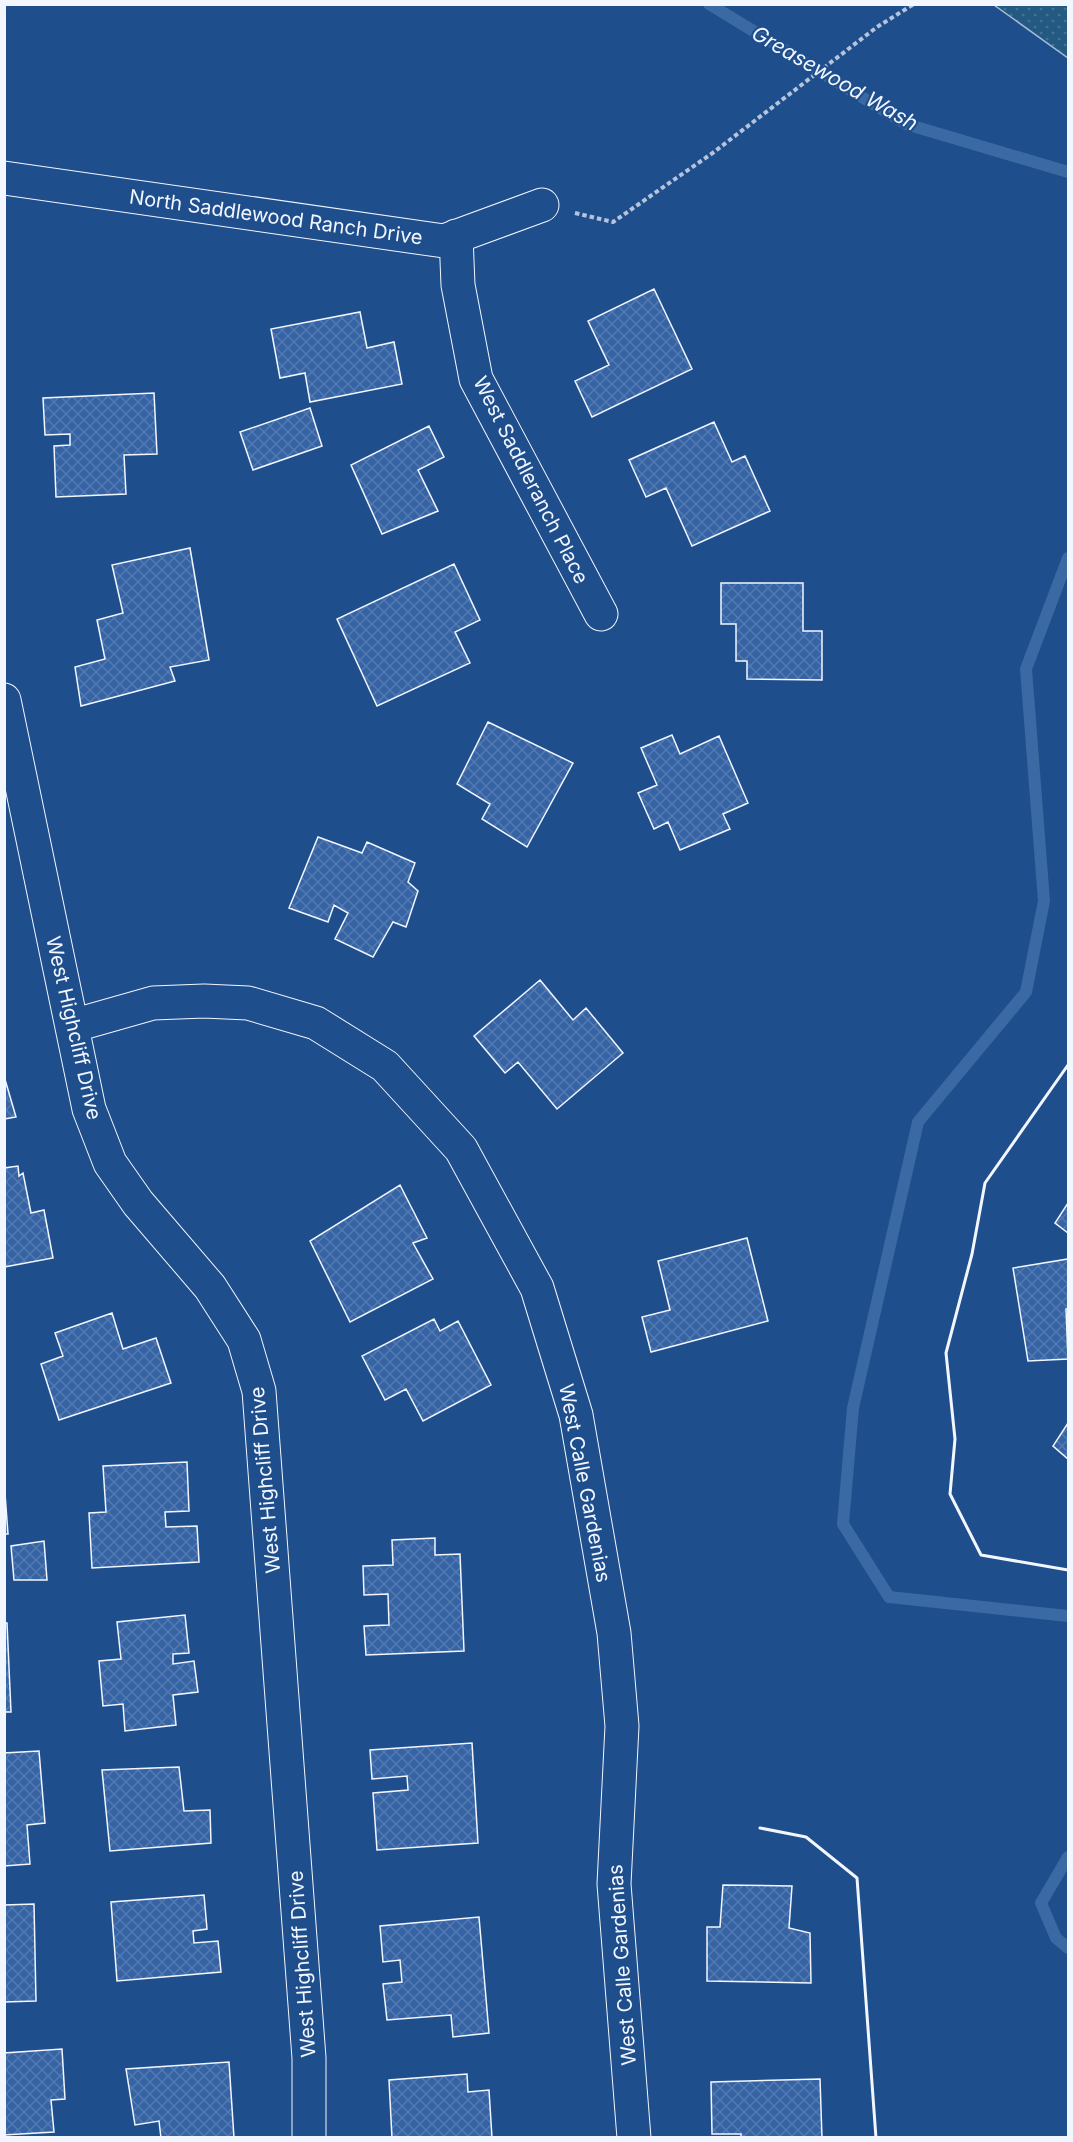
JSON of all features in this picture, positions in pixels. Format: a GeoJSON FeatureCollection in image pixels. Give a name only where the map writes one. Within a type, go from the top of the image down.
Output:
{"type":"FeatureCollection","features":[{"type":"Feature","properties":{"kind":"street","name":"North Saddlewood Ranch Drive"},"geometry":{"type":"LineString","coordinates":[[4,178],[444,240],[542,206]]}},
{"type":"Feature","properties":{"kind":"street","name":"West Saddleranch Place"},"geometry":{"type":"LineString","coordinates":[[456,236],[458,285],[476,379],[601,614]]}},
{"type":"Feature","properties":{"kind":"street","name":"West Highcliff Drive"},"geometry":{"type":"LineString","coordinates":[[4,700],[89,1109],[110,1163],[138,1203],[210,1287],[244,1340],[259,1391],[308,2046],[309,2138]]}},
{"type":"Feature","properties":{"kind":"street","name":"West Calle Gardenias"},"geometry":{"type":"LineString","coordinates":[[72,1026],[153,1003],[204,1001],[248,1003],[316,1023],[386,1066],[461,1149],[537,1288],[576,1415],[614,1633],[622,1726],[614,1884],[634,2138]]}},
{"type":"Feature","properties":{"kind":"path"},"geometry":{"type":"LineString","coordinates":[[542,206],[613,222],[714,152],[877,27],[914,4]]}},
{"type":"Feature","properties":{"kind":"shaded area"},"geometry":{"type":"Polygon","coordinates":[[[994,5],[1068,5],[1068,58],[994,5]]]}},
{"type":"Feature","properties":{"kind":"building"},"geometry":{"type":"Polygon","coordinates":[[[654,289],[692,369],[592,417],[575,381],[609,365],[588,321],[654,289]]]}},
{"type":"Feature","properties":{"kind":"building"},"geometry":{"type":"Polygon","coordinates":[[[360,312],[367,348],[394,342],[402,384],[310,402],[305,373],[280,378],[271,329],[360,312]]]}},
{"type":"Feature","properties":{"kind":"building"},"geometry":{"type":"Polygon","coordinates":[[[154,393],[157,454],[124,455],[126,494],[56,497],[54,446],[70,445],[70,434],[45,435],[43,398],[154,393]]]}},
{"type":"Feature","properties":{"kind":"building"},"geometry":{"type":"Polygon","coordinates":[[[310,408],[322,446],[253,470],[240,432],[310,408]]]}},
{"type":"Feature","properties":{"kind":"building"},"geometry":{"type":"Polygon","coordinates":[[[714,422],[732,462],[745,456],[770,511],[692,546],[666,488],[646,497],[629,460],[714,422]]]}},
{"type":"Feature","properties":{"kind":"building"},"geometry":{"type":"Polygon","coordinates":[[[429,426],[444,457],[418,470],[438,511],[382,534],[351,465],[429,426]]]}},
{"type":"Feature","properties":{"kind":"building"},"geometry":{"type":"Polygon","coordinates":[[[190,548],[209,660],[170,667],[175,681],[81,706],[75,667],[105,659],[97,620],[123,613],[112,565],[190,548]]]}},
{"type":"Feature","properties":{"kind":"building"},"geometry":{"type":"Polygon","coordinates":[[[454,564],[480,620],[455,632],[470,663],[377,706],[337,619],[454,564]]]}},
{"type":"Feature","properties":{"kind":"building"},"geometry":{"type":"Polygon","coordinates":[[[721,583],[803,583],[803,631],[822,631],[822,680],[747,679],[747,661],[736,661],[736,624],[721,624],[721,583]]]}},
{"type":"Feature","properties":{"kind":"building"},"geometry":{"type":"Polygon","coordinates":[[[488,722],[573,763],[527,847],[482,819],[490,804],[457,784],[488,722]]]}},
{"type":"Feature","properties":{"kind":"building"},"geometry":{"type":"Polygon","coordinates":[[[672,735],[680,754],[719,736],[748,803],[723,814],[730,829],[680,850],[668,822],[654,829],[638,793],[657,785],[641,748],[672,735]]]}},
{"type":"Feature","properties":{"kind":"building"},"geometry":{"type":"Polygon","coordinates":[[[318,837],[362,853],[367,842],[415,863],[408,882],[418,891],[406,927],[393,922],[373,957],[335,939],[348,913],[334,905],[328,922],[289,908],[318,837]]]}},
{"type":"Feature","properties":{"kind":"building"},"geometry":{"type":"Polygon","coordinates":[[[540,980],[573,1020],[586,1008],[623,1053],[557,1109],[518,1062],[505,1073],[474,1036],[540,980]]]}},
{"type":"Feature","properties":{"kind":"building"},"geometry":{"type":"Polygon","coordinates":[[[4,1076],[16,1117],[4,1119],[4,1076]]]}},
{"type":"Feature","properties":{"kind":"building"},"geometry":{"type":"Polygon","coordinates":[[[18,1166],[19,1176],[23,1173],[31,1213],[44,1210],[53,1258],[4,1267],[4,1168],[18,1166]]]}},
{"type":"Feature","properties":{"kind":"building"},"geometry":{"type":"Polygon","coordinates":[[[400,1185],[427,1238],[413,1243],[433,1279],[350,1322],[310,1241],[400,1185]]]}},
{"type":"Feature","properties":{"kind":"building"},"geometry":{"type":"Polygon","coordinates":[[[1068,1203],[1068,1233],[1055,1223],[1068,1203]]]}},
{"type":"Feature","properties":{"kind":"building"},"geometry":{"type":"Polygon","coordinates":[[[747,1238],[768,1321],[651,1352],[642,1317],[670,1310],[658,1261],[747,1238]]]}},
{"type":"Feature","properties":{"kind":"building"},"geometry":{"type":"Polygon","coordinates":[[[1068,1259],[1068,1309],[1066,1309],[1068,1359],[1028,1361],[1013,1268],[1068,1259]]]}},
{"type":"Feature","properties":{"kind":"building"},"geometry":{"type":"Polygon","coordinates":[[[112,1313],[123,1349],[156,1338],[171,1383],[59,1420],[41,1364],[63,1356],[55,1333],[112,1313]]]}},
{"type":"Feature","properties":{"kind":"building"},"geometry":{"type":"Polygon","coordinates":[[[434,1319],[440,1331],[458,1321],[491,1385],[423,1421],[406,1389],[385,1400],[362,1356],[434,1319]]]}},
{"type":"Feature","properties":{"kind":"building"},"geometry":{"type":"Polygon","coordinates":[[[1068,1423],[1068,1459],[1053,1446],[1068,1423]]]}},
{"type":"Feature","properties":{"kind":"building"},"geometry":{"type":"Polygon","coordinates":[[[187,1462],[189,1511],[165,1512],[166,1527],[197,1526],[199,1562],[92,1568],[89,1513],[106,1512],[103,1466],[187,1462]]]}},
{"type":"Feature","properties":{"kind":"building"},"geometry":{"type":"Polygon","coordinates":[[[4,1480],[8,1534],[4,1534],[4,1480]]]}},
{"type":"Feature","properties":{"kind":"building"},"geometry":{"type":"Polygon","coordinates":[[[435,1538],[435,1555],[460,1554],[464,1651],[366,1655],[364,1626],[389,1625],[388,1594],[364,1595],[363,1566],[393,1565],[392,1540],[435,1538]]]}},
{"type":"Feature","properties":{"kind":"building"},"geometry":{"type":"Polygon","coordinates":[[[44,1541],[47,1580],[14,1580],[11,1546],[44,1541]]]}},
{"type":"Feature","properties":{"kind":"building"},"geometry":{"type":"Polygon","coordinates":[[[185,1615],[189,1653],[173,1654],[173,1664],[194,1661],[198,1692],[173,1695],[176,1725],[125,1731],[123,1704],[103,1706],[99,1661],[121,1659],[117,1622],[185,1615]]]}},
{"type":"Feature","properties":{"kind":"building"},"geometry":{"type":"Polygon","coordinates":[[[4,1623],[7,1623],[11,1712],[4,1712],[4,1623]]]}},
{"type":"Feature","properties":{"kind":"building"},"geometry":{"type":"Polygon","coordinates":[[[472,1743],[478,1843],[377,1850],[373,1793],[408,1790],[407,1776],[372,1779],[370,1750],[472,1743]]]}},
{"type":"Feature","properties":{"kind":"building"},"geometry":{"type":"Polygon","coordinates":[[[39,1751],[45,1823],[27,1825],[30,1864],[4,1866],[4,1753],[39,1751]]]}},
{"type":"Feature","properties":{"kind":"building"},"geometry":{"type":"Polygon","coordinates":[[[179,1767],[184,1811],[210,1810],[211,1843],[110,1851],[102,1770],[179,1767]]]}},
{"type":"Feature","properties":{"kind":"building"},"geometry":{"type":"Polygon","coordinates":[[[723,1885],[792,1886],[789,1928],[810,1933],[811,1983],[707,1981],[707,1927],[720,1927],[723,1885]]]}},
{"type":"Feature","properties":{"kind":"building"},"geometry":{"type":"Polygon","coordinates":[[[204,1895],[207,1929],[193,1931],[194,1943],[218,1941],[221,1972],[117,1981],[111,1902],[204,1895]]]}},
{"type":"Feature","properties":{"kind":"building"},"geometry":{"type":"Polygon","coordinates":[[[34,1904],[36,2001],[4,2002],[4,1905],[34,1904]]]}},
{"type":"Feature","properties":{"kind":"building"},"geometry":{"type":"Polygon","coordinates":[[[479,1917],[489,2033],[453,2037],[451,2015],[387,2020],[383,1984],[402,1982],[400,1960],[383,1962],[380,1926],[479,1917]]]}},
{"type":"Feature","properties":{"kind":"building"},"geometry":{"type":"Polygon","coordinates":[[[62,2049],[65,2099],[51,2100],[54,2132],[4,2135],[4,2053],[62,2049]]]}},
{"type":"Feature","properties":{"kind":"building"},"geometry":{"type":"Polygon","coordinates":[[[229,2062],[234,2138],[161,2138],[159,2121],[135,2125],[126,2069],[229,2062]]]}},
{"type":"Feature","properties":{"kind":"building"},"geometry":{"type":"Polygon","coordinates":[[[467,2074],[468,2092],[489,2090],[492,2138],[392,2138],[389,2080],[467,2074]]]}},
{"type":"Feature","properties":{"kind":"building"},"geometry":{"type":"Polygon","coordinates":[[[820,2079],[822,2138],[741,2138],[741,2134],[712,2134],[711,2082],[820,2079]]]}},
{"type":"Feature","properties":{"kind":"waterway","name":"Greasewood Wash"},"geometry":{"type":"LineString","coordinates":[[709,4],[906,124],[1068,172]]}},
{"type":"Feature","properties":{"kind":"waterway"},"geometry":{"type":"LineString","coordinates":[[1068,558],[1026,669],[1044,901],[1026,992],[918,1122],[853,1408],[843,1524],[889,1597],[1068,1616]]}},
{"type":"Feature","properties":{"kind":"waterway"},"geometry":{"type":"LineString","coordinates":[[1068,1857],[1041,1903],[1056,1938],[1068,1948]]}},
{"type":"Feature","properties":{"kind":"wall"},"geometry":{"type":"LineString","coordinates":[[1068,1065],[985,1183],[972,1254],[946,1353],[955,1439],[950,1494],[981,1555],[1068,1570]]}},
{"type":"Feature","properties":{"kind":"wall"},"geometry":{"type":"LineString","coordinates":[[760,1828],[806,1837],[857,1878],[876,2138]]}}]}
